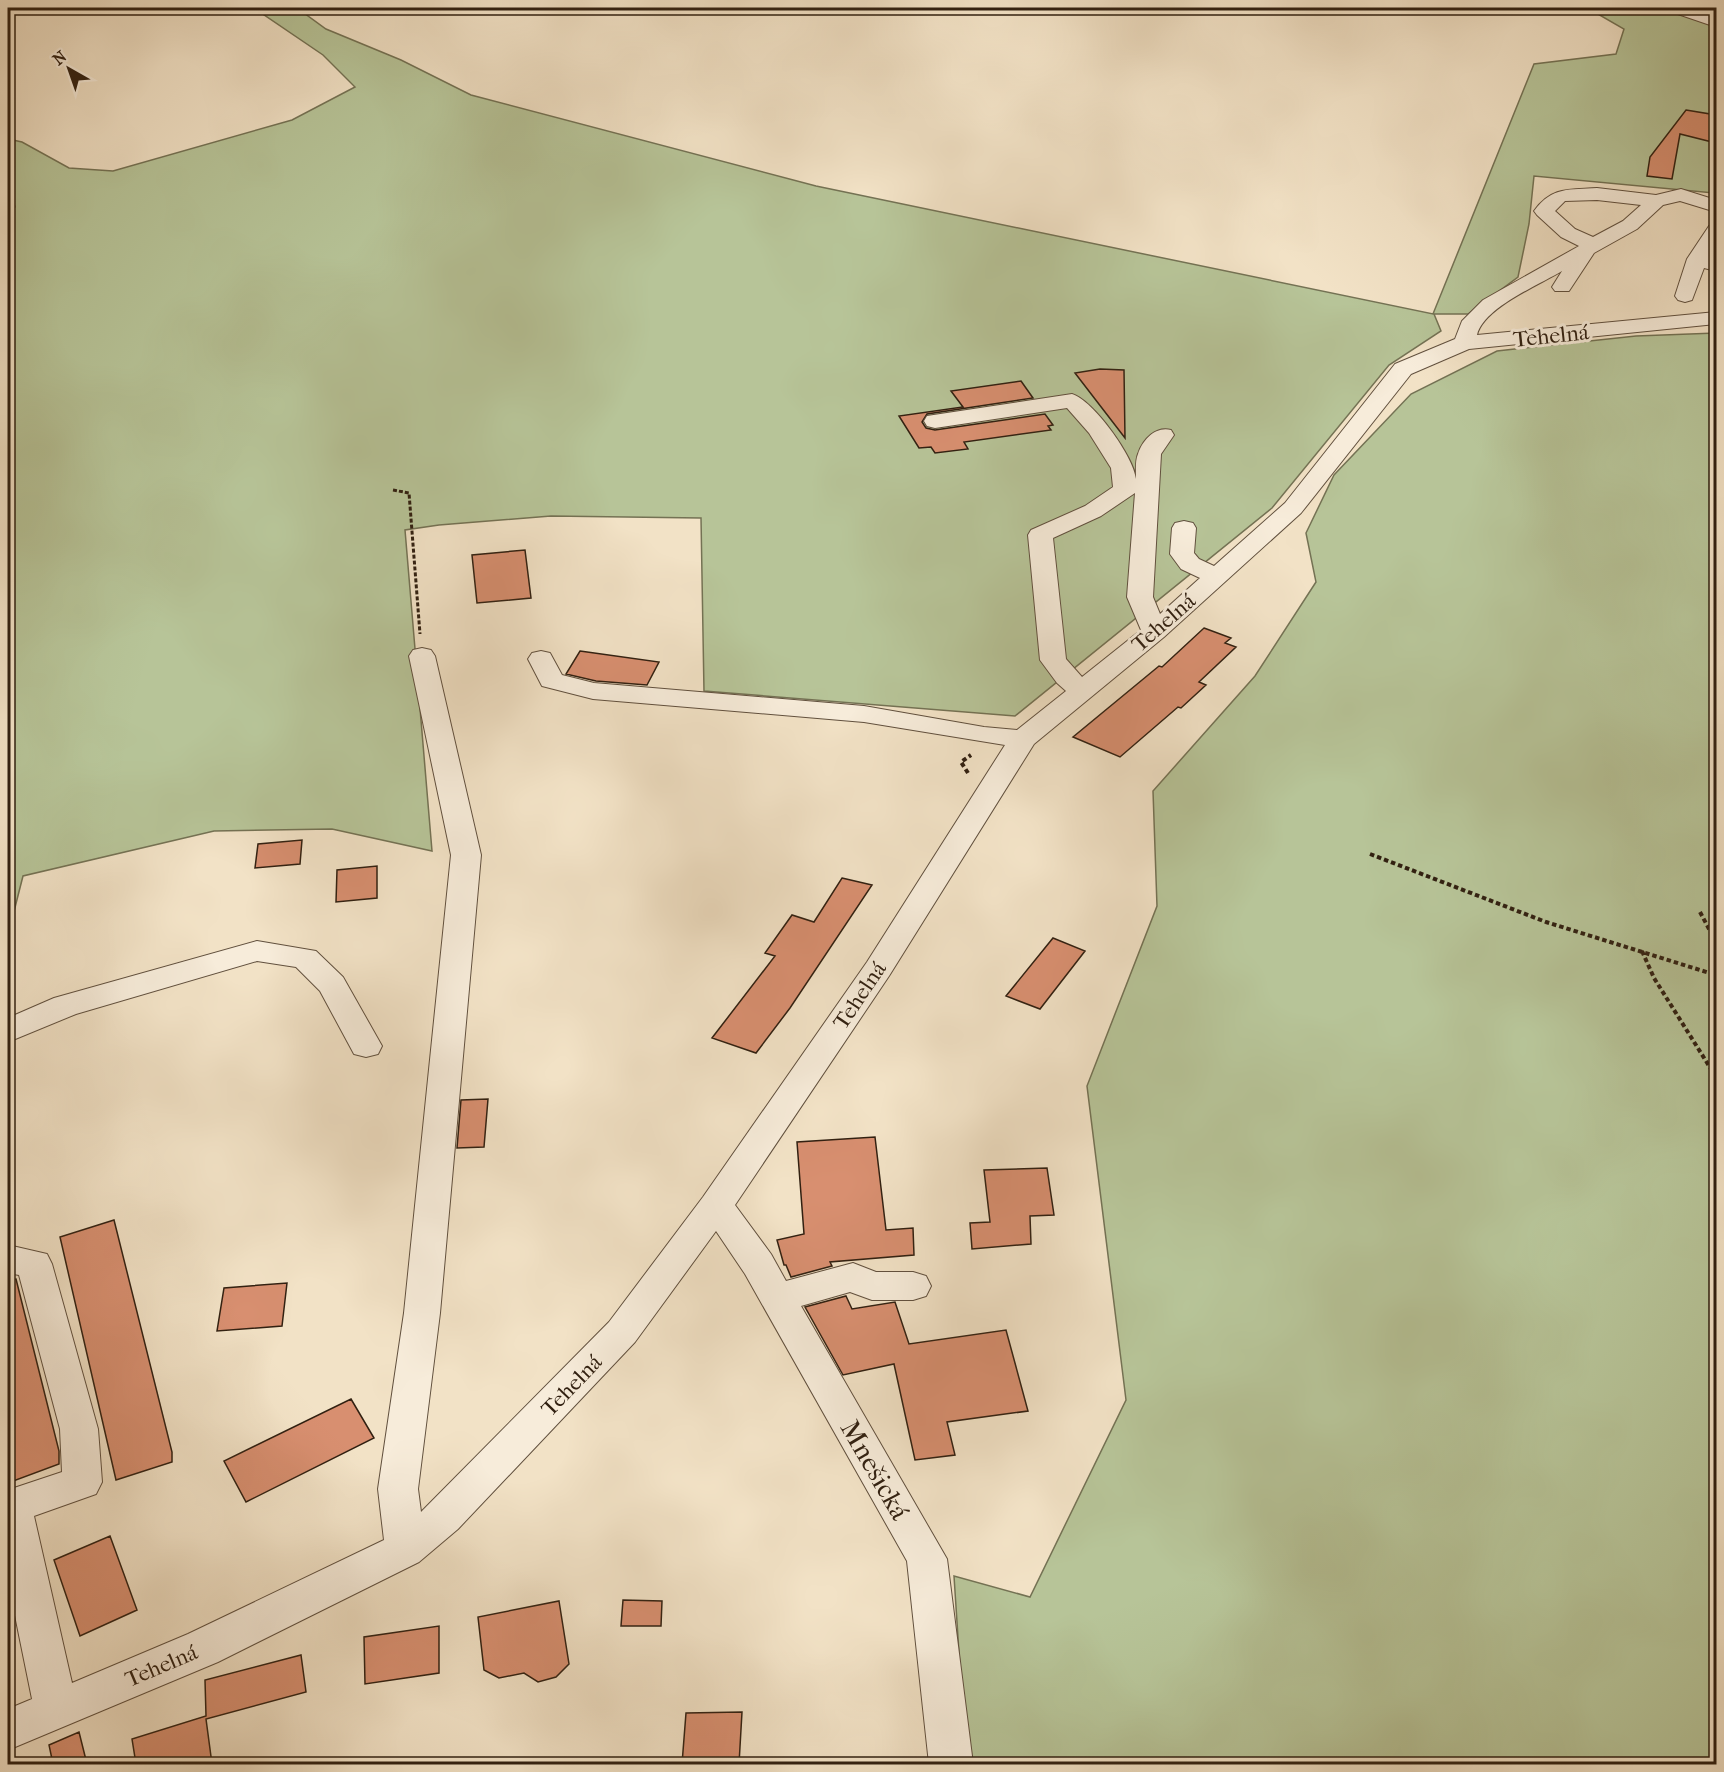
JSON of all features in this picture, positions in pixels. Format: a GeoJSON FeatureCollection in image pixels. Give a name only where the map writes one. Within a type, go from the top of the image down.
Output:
{"type":"FeatureCollection","features":[{"type":"Feature","properties":{"kind":"street"},"geometry":{"type":"LineString","coordinates":[[1675,8],[1716,22]]}},
{"type":"Feature","properties":{"kind":"street"},"geometry":{"type":"LineString","coordinates":[[1591,247],[1568,233],[1544,211],[1560,196],[1597,194],[1656,201],[1681,195],[1716,206]]}},
{"type":"Feature","properties":{"kind":"street"},"geometry":{"type":"LineString","coordinates":[[1465,343],[1469,325],[1490,304],[1630,225],[1656,201]]}},
{"type":"Feature","properties":{"kind":"street"},"geometry":{"type":"LineString","coordinates":[[1685,296],[1707,262],[1716,230]]}},
{"type":"Feature","properties":{"kind":"street"},"geometry":{"type":"LineString","coordinates":[[1562,287],[1591,247]]}},
{"type":"Feature","properties":{"kind":"street","name":"Tehelná"},"geometry":{"type":"LineString","coordinates":[[8,1730],[203,1648],[405,1549],[444,1518],[622,1332],[715,1206],[878,969],[1009,738],[1081,690],[1155,632],[1293,508],[1403,369],[1465,343],[1716,318]]}},
{"type":"Feature","properties":{"kind":"street"},"geometry":{"type":"LineString","coordinates":[[935,421],[1072,400],[1098,429],[1123,468],[1125,490],[1093,511],[1040,536],[1053,660],[1066,678],[1081,690]]}},
{"type":"Feature","properties":{"kind":"street"},"geometry":{"type":"LineString","coordinates":[[1155,632],[1140,597],[1149,454],[1163,435]]}},
{"type":"Feature","properties":{"kind":"street"},"geometry":{"type":"LineString","coordinates":[[1184,528],[1182,554],[1190,564],[1215,576]]}},
{"type":"Feature","properties":{"kind":"street"},"geometry":{"type":"LineString","coordinates":[[405,1549],[398,1489],[422,1313],[466,855],[422,656]]}},
{"type":"Feature","properties":{"kind":"street"},"geometry":{"type":"LineString","coordinates":[[541,659],[551,680],[593,691],[864,714],[1009,738]]}},
{"type":"Feature","properties":{"kind":"street"},"geometry":{"type":"LineString","coordinates":[[8,1031],[65,1006],[257,951],[305,958],[332,985],[366,1046]]}},
{"type":"Feature","properties":{"kind":"street","name":"Mnešická"},"geometry":{"type":"LineString","coordinates":[[715,1206],[758,1264],[927,1559],[951,1764]]}},
{"type":"Feature","properties":{"kind":"street"},"geometry":{"type":"LineString","coordinates":[[8,1259],[34,1264],[79,1429],[82,1482],[10,1507],[56,1710]]}},
{"type":"Feature","properties":{"kind":"street"},"geometry":{"type":"LineString","coordinates":[[777,1298],[854,1277],[872,1286],[913,1286]]}},
{"type":"Feature","properties":{"kind":"path"},"geometry":{"type":"LineString","coordinates":[[393,490],[409,494],[422,656]]}},
{"type":"Feature","properties":{"kind":"path"},"geometry":{"type":"LineString","coordinates":[[966,784],[969,775],[961,762],[1009,738]]}},
{"type":"Feature","properties":{"kind":"path"},"geometry":{"type":"LineString","coordinates":[[1370,854],[1546,922],[1716,975]]}},
{"type":"Feature","properties":{"kind":"path"},"geometry":{"type":"LineString","coordinates":[[1700,912],[1716,942]]}},
{"type":"Feature","properties":{"kind":"path"},"geometry":{"type":"LineString","coordinates":[[1642,951],[1654,978],[1716,1077]]}},
{"type":"Feature","properties":{"kind":"green space"},"geometry":{"type":"Polygon","coordinates":[[[254,8],[297,8],[326,29],[401,60],[471,95],[816,186],[1433,314],[1534,64],[1616,54],[1624,29],[1591,10],[1572,8],[1716,8],[1716,188],[1714,193],[1534,176],[1529,224],[1518,277],[1468,314],[1434,314],[1441,331],[1389,365],[1272,508],[1015,716],[704,691],[701,518],[551,516],[405,530],[432,851],[332,829],[214,831],[23,876],[8,935],[8,211],[15,207],[8,183],[8,139],[22,142],[69,168],[113,171],[292,120],[355,87],[323,55],[254,8]]]}},
{"type":"Feature","properties":{"kind":"green space"},"geometry":{"type":"Polygon","coordinates":[[[1716,333],[1716,1764],[973,1764],[963,1714],[954,1576],[1030,1597],[1126,1400],[1087,1086],[1157,906],[1153,791],[1255,676],[1316,582],[1306,533],[1334,475],[1411,394],[1497,351],[1636,336],[1716,333]]]}},
{"type":"Feature","properties":{"kind":"building"},"geometry":{"type":"Polygon","coordinates":[[[1686,110],[1716,115],[1716,143],[1680,134],[1672,179],[1647,176],[1650,157],[1686,110]]]}},
{"type":"Feature","properties":{"kind":"building"},"geometry":{"type":"Polygon","coordinates":[[[1100,369],[1124,370],[1125,438],[1075,373],[1100,369]]]}},
{"type":"Feature","properties":{"kind":"building"},"geometry":{"type":"Polygon","coordinates":[[[1021,381],[1033,398],[927,414],[922,422],[926,428],[935,430],[1045,414],[1053,425],[1048,426],[1051,430],[964,442],[968,449],[935,453],[931,447],[919,448],[899,416],[963,407],[951,391],[1021,381]]]}},
{"type":"Feature","properties":{"kind":"building"},"geometry":{"type":"Polygon","coordinates":[[[525,550],[531,598],[477,603],[472,555],[525,550]]]}},
{"type":"Feature","properties":{"kind":"building"},"geometry":{"type":"Polygon","coordinates":[[[1204,628],[1231,638],[1225,643],[1236,647],[1199,682],[1206,685],[1181,708],[1178,707],[1120,757],[1073,737],[1159,666],[1162,667],[1204,628]]]}},
{"type":"Feature","properties":{"kind":"building"},"geometry":{"type":"Polygon","coordinates":[[[580,651],[659,662],[647,685],[596,681],[566,674],[580,651]]]}},
{"type":"Feature","properties":{"kind":"building"},"geometry":{"type":"Polygon","coordinates":[[[302,840],[300,864],[255,868],[258,844],[302,840]]]}},
{"type":"Feature","properties":{"kind":"building"},"geometry":{"type":"Polygon","coordinates":[[[377,866],[377,898],[336,902],[337,870],[377,866]]]}},
{"type":"Feature","properties":{"kind":"building"},"geometry":{"type":"Polygon","coordinates":[[[842,878],[872,885],[790,1008],[756,1053],[712,1038],[775,956],[765,953],[792,915],[814,922],[842,878]]]}},
{"type":"Feature","properties":{"kind":"building"},"geometry":{"type":"Polygon","coordinates":[[[1053,938],[1085,951],[1040,1009],[1006,996],[1053,938]]]}},
{"type":"Feature","properties":{"kind":"building"},"geometry":{"type":"Polygon","coordinates":[[[488,1099],[484,1147],[457,1148],[461,1100],[488,1099]]]}},
{"type":"Feature","properties":{"kind":"building"},"geometry":{"type":"Polygon","coordinates":[[[875,1137],[886,1230],[913,1228],[914,1255],[830,1262],[832,1266],[791,1277],[784,1265],[777,1240],[804,1234],[797,1142],[875,1137]]]}},
{"type":"Feature","properties":{"kind":"building"},"geometry":{"type":"Polygon","coordinates":[[[1047,1168],[1054,1215],[1030,1216],[1031,1244],[972,1249],[970,1223],[990,1222],[984,1170],[1047,1168]]]}},
{"type":"Feature","properties":{"kind":"building"},"geometry":{"type":"Polygon","coordinates":[[[114,1220],[172,1452],[172,1462],[116,1480],[60,1237],[114,1220]]]}},
{"type":"Feature","properties":{"kind":"building"},"geometry":{"type":"Polygon","coordinates":[[[16,1279],[59,1451],[59,1464],[8,1483],[8,1280],[16,1279]]]}},
{"type":"Feature","properties":{"kind":"building"},"geometry":{"type":"Polygon","coordinates":[[[287,1283],[282,1326],[217,1331],[224,1288],[287,1283]]]}},
{"type":"Feature","properties":{"kind":"building"},"geometry":{"type":"Polygon","coordinates":[[[846,1296],[852,1309],[895,1302],[909,1344],[1006,1330],[1028,1411],[947,1422],[955,1455],[915,1460],[894,1364],[843,1375],[805,1307],[846,1296]]]}},
{"type":"Feature","properties":{"kind":"building"},"geometry":{"type":"Polygon","coordinates":[[[351,1399],[374,1438],[246,1502],[224,1461],[351,1399]]]}},
{"type":"Feature","properties":{"kind":"building"},"geometry":{"type":"Polygon","coordinates":[[[110,1536],[137,1610],[80,1636],[54,1560],[110,1536]]]}},
{"type":"Feature","properties":{"kind":"building"},"geometry":{"type":"Polygon","coordinates":[[[623,1600],[662,1601],[661,1626],[621,1626],[623,1600]]]}},
{"type":"Feature","properties":{"kind":"building"},"geometry":{"type":"Polygon","coordinates":[[[559,1601],[569,1664],[556,1677],[538,1682],[524,1673],[499,1678],[484,1670],[478,1617],[559,1601]]]}},
{"type":"Feature","properties":{"kind":"building"},"geometry":{"type":"Polygon","coordinates":[[[439,1626],[439,1673],[365,1684],[364,1637],[439,1626]]]}},
{"type":"Feature","properties":{"kind":"building"},"geometry":{"type":"Polygon","coordinates":[[[301,1655],[306,1692],[206,1719],[212,1764],[136,1764],[132,1739],[206,1716],[205,1680],[301,1655]]]}},
{"type":"Feature","properties":{"kind":"building"},"geometry":{"type":"Polygon","coordinates":[[[742,1712],[739,1764],[682,1764],[686,1713],[742,1712]]]}},
{"type":"Feature","properties":{"kind":"building"},"geometry":{"type":"Polygon","coordinates":[[[79,1732],[87,1764],[53,1764],[49,1745],[79,1732]]]}}]}
